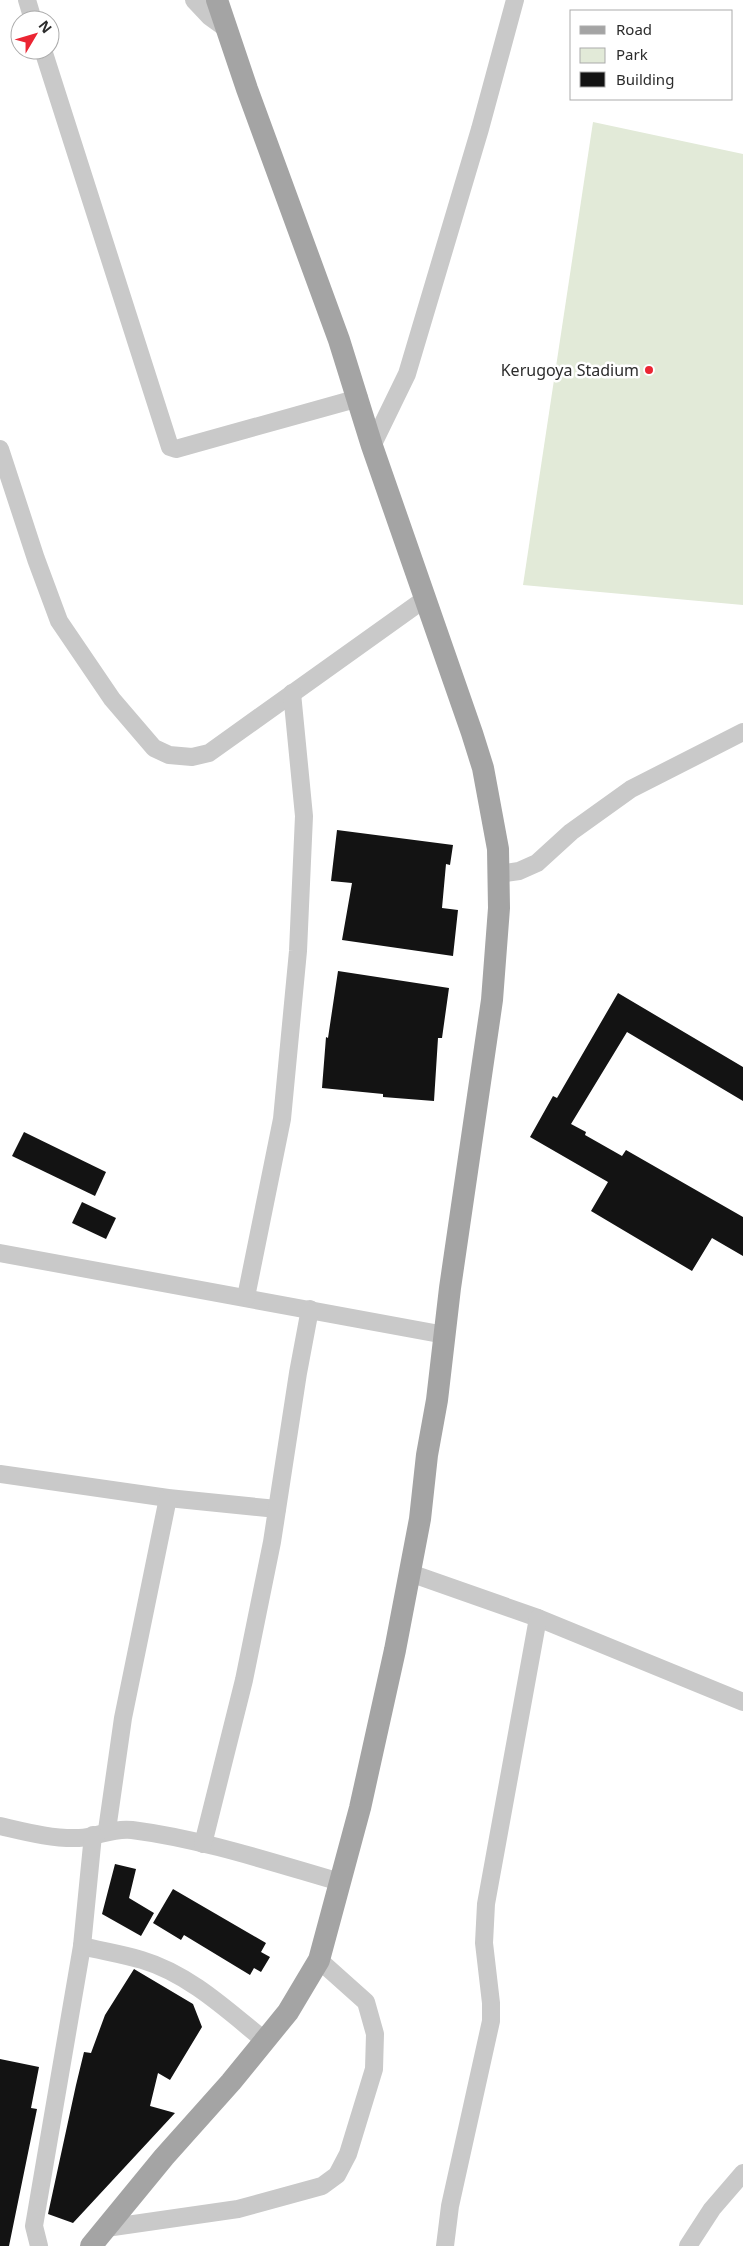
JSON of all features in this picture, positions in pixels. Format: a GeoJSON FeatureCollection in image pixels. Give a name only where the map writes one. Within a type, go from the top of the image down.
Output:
{"type":"FeatureCollection","features":[{"type":"Feature","properties":{"kind":"main road"},"geometry":{"type":"LineString","coordinates":[[91,2246],[288,2012],[319,1960],[376,1743],[410,1573],[492,1000],[500,908],[494,822],[483,768],[458,687],[217,0]]}},
{"type":"Feature","properties":{"kind":"street"},"geometry":{"type":"LineString","coordinates":[[194,0],[210,18],[228,30]]}},
{"type":"Feature","properties":{"kind":"street"},"geometry":{"type":"LineString","coordinates":[[372,446],[406,374],[480,129],[515,0]]}},
{"type":"Feature","properties":{"kind":"street"},"geometry":{"type":"LineString","coordinates":[[46,60],[170,447],[176,449],[358,398]]}},
{"type":"Feature","properties":{"kind":"street"},"geometry":{"type":"LineString","coordinates":[[0,449],[36,559],[59,621],[112,699],[154,748],[169,755],[192,757],[208,753],[426,598]]}},
{"type":"Feature","properties":{"kind":"street"},"geometry":{"type":"LineString","coordinates":[[246,1297],[282,1120],[298,951],[304,816],[292,693]]}},
{"type":"Feature","properties":{"kind":"street"},"geometry":{"type":"LineString","coordinates":[[499,874],[519,870],[537,863],[582,823],[630,789],[743,732]]}},
{"type":"Feature","properties":{"kind":"street"},"geometry":{"type":"LineString","coordinates":[[0,1253],[445,1335]]}},
{"type":"Feature","properties":{"kind":"street"},"geometry":{"type":"LineString","coordinates":[[203,1844],[244,1680],[277,1509],[310,1309]]}},
{"type":"Feature","properties":{"kind":"street"},"geometry":{"type":"LineString","coordinates":[[0,1474],[168,1498],[277,1509]]}},
{"type":"Feature","properties":{"kind":"street"},"geometry":{"type":"LineString","coordinates":[[39,2246],[34,2226],[100,1833],[168,1498]]}},
{"type":"Feature","properties":{"kind":"street"},"geometry":{"type":"LineString","coordinates":[[410,1573],[538,1618],[743,1702]]}},
{"type":"Feature","properties":{"kind":"street"},"geometry":{"type":"LineString","coordinates":[[445,2246],[450,2206],[491,2021],[491,2003],[484,1943],[486,1904],[538,1618]]}},
{"type":"Feature","properties":{"kind":"street"},"geometry":{"type":"LineString","coordinates":[[0,1826],[54,1838],[131,1830],[203,1844],[340,1882]]}},
{"type":"Feature","properties":{"kind":"street"},"geometry":{"type":"LineString","coordinates":[[82,1946],[143,1961],[182,1978],[216,2001],[264,2040]]}},
{"type":"Feature","properties":{"kind":"street"},"geometry":{"type":"LineString","coordinates":[[106,2228],[238,2209],[322,2186],[337,2175],[348,2154],[374,2069],[375,2034],[366,2002],[319,1960]]}},
{"type":"Feature","properties":{"kind":"street"},"geometry":{"type":"LineString","coordinates":[[688,2246],[712,2209],[743,2172]]}},
{"type":"Feature","properties":{"kind":"green space","name":"Kerugoya Stadium"},"geometry":{"type":"Polygon","coordinates":[[[593,122],[743,154],[743,605],[523,585],[593,122]]]}},
{"type":"Feature","properties":{"kind":"building"},"geometry":{"type":"Polygon","coordinates":[[[337,830],[453,845],[450,865],[446,864],[442,908],[458,910],[453,956],[342,940],[352,883],[331,881],[337,830]]]}},
{"type":"Feature","properties":{"kind":"building"},"geometry":{"type":"Polygon","coordinates":[[[338,971],[449,988],[442,1038],[438,1038],[434,1101],[383,1097],[383,1094],[322,1088],[326,1037],[328,1038],[338,971]]]}},
{"type":"Feature","properties":{"kind":"building"},"geometry":{"type":"Polygon","coordinates":[[[618,993],[743,1067],[743,1101],[627,1032],[571,1124],[586,1132],[585,1135],[622,1156],[626,1150],[743,1217],[743,1256],[712,1238],[692,1271],[591,1211],[608,1182],[530,1137],[553,1096],[557,1098],[618,993]]]}},
{"type":"Feature","properties":{"kind":"building"},"geometry":{"type":"Polygon","coordinates":[[[24,1132],[106,1172],[95,1196],[12,1156],[24,1132]]]}},
{"type":"Feature","properties":{"kind":"building"},"geometry":{"type":"Polygon","coordinates":[[[82,1202],[116,1218],[106,1239],[72,1223],[82,1202]]]}},
{"type":"Feature","properties":{"kind":"building"},"geometry":{"type":"Polygon","coordinates":[[[115,1864],[136,1869],[129,1898],[154,1913],[141,1936],[102,1914],[115,1864]]]}},
{"type":"Feature","properties":{"kind":"building"},"geometry":{"type":"Polygon","coordinates":[[[173,1889],[266,1943],[261,1952],[270,1957],[261,1972],[254,1968],[250,1975],[184,1935],[181,1940],[153,1923],[173,1889]]]}},
{"type":"Feature","properties":{"kind":"building"},"geometry":{"type":"Polygon","coordinates":[[[134,1969],[193,2004],[202,2027],[170,2080],[158,2073],[150,2106],[175,2113],[73,2223],[48,2214],[76,2085],[84,2052],[91,2053],[105,2015],[134,1969]]]}},
{"type":"Feature","properties":{"kind":"building"},"geometry":{"type":"Polygon","coordinates":[[[0,2059],[39,2067],[31,2108],[37,2109],[9,2246],[0,2246],[0,2059]]]}},
{"type":"Feature","properties":{"kind":"place","name":"Kerugoya Stadium"},"geometry":{"type":"Point","coordinates":[649,370]}}]}
